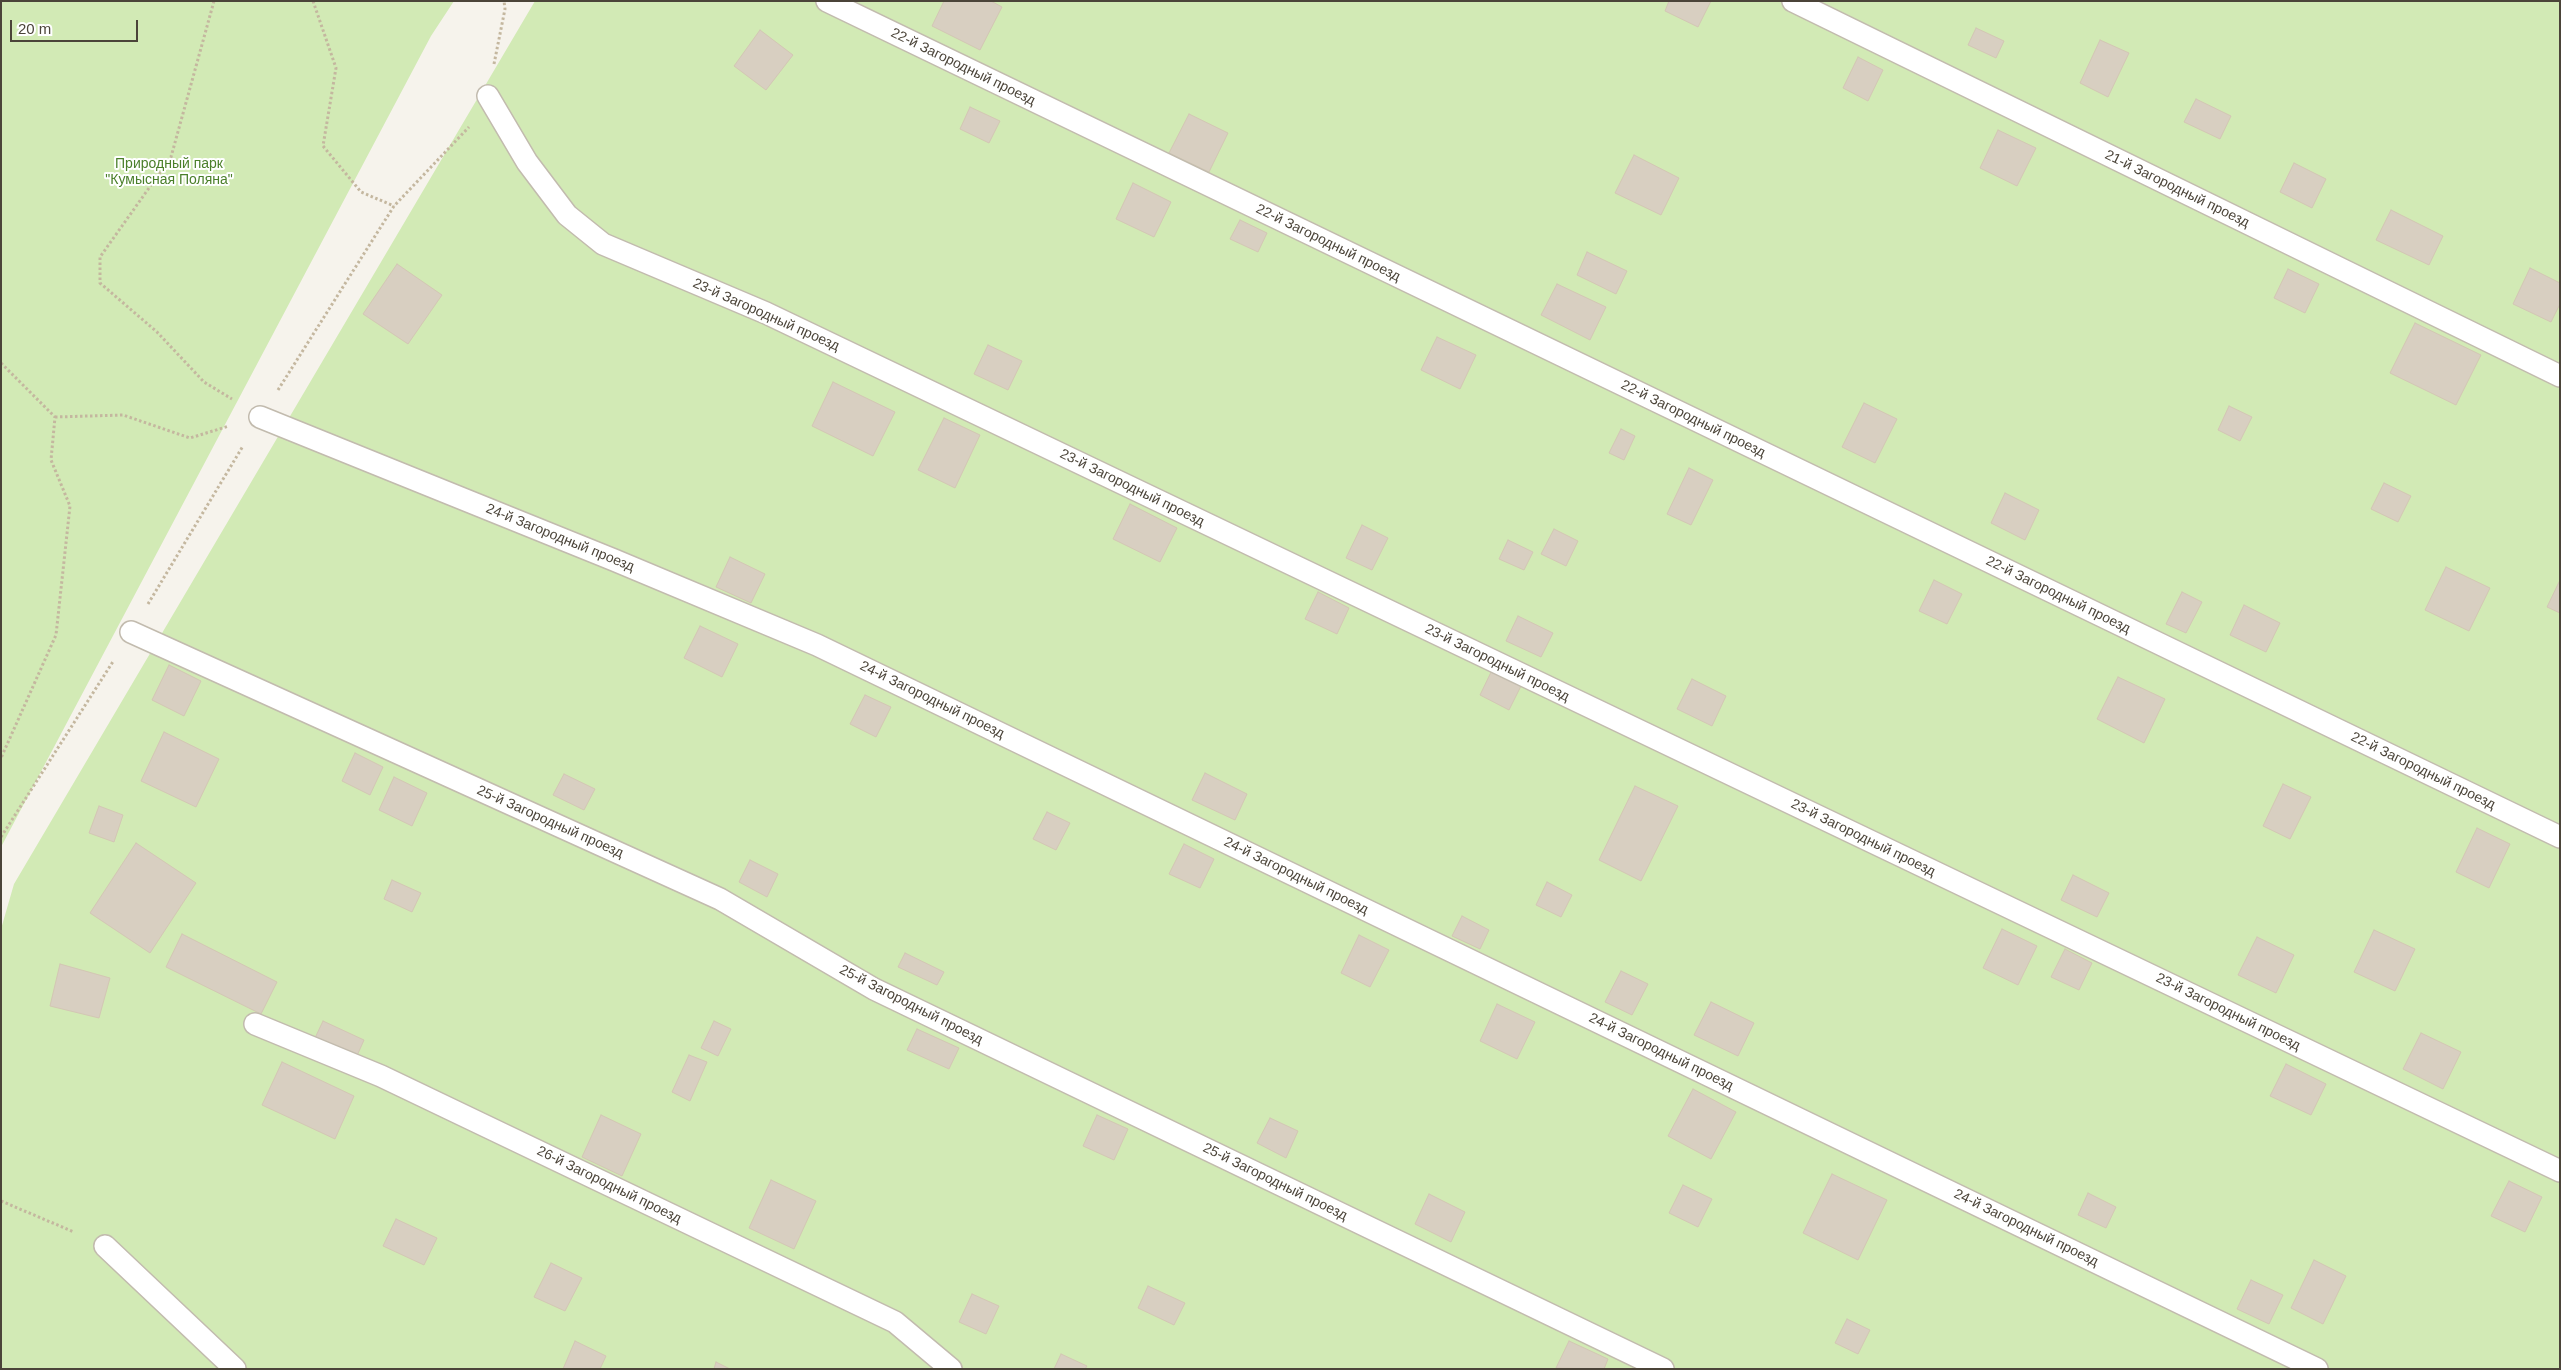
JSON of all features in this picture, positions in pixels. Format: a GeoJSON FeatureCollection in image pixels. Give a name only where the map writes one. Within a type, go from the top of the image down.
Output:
{"type":"FeatureCollection","features":[{"type":"Feature","properties":{"kind":"lane","name":"22-й Загородный проезд"},"geometry":{"type":"LineString","coordinates":[[826,1],[2560,837]]}},
{"type":"Feature","properties":{"kind":"lane","name":"21-й Загородный проезд"},"geometry":{"type":"LineString","coordinates":[[1793,1],[2560,376]]}},
{"type":"Feature","properties":{"kind":"lane","name":"23-й Загородный проезд"},"geometry":{"type":"LineString","coordinates":[[488,96],[527,162],[567,215],[603,244],[775,317],[2560,1171]]}},
{"type":"Feature","properties":{"kind":"lane","name":"24-й Загородный проезд"},"geometry":{"type":"LineString","coordinates":[[260,417],[605,556],[817,645],[2318,1369]]}},
{"type":"Feature","properties":{"kind":"lane","name":"25-й Загородный проезд"},"geometry":{"type":"LineString","coordinates":[[131,632],[720,899],[874,989],[1663,1369]]}},
{"type":"Feature","properties":{"kind":"lane","name":"26-й Загородный проезд"},"geometry":{"type":"LineString","coordinates":[[255,1024],[381,1076],[895,1322],[951,1369]]}},
{"type":"Feature","properties":{"kind":"lane"},"geometry":{"type":"LineString","coordinates":[[106,1246],[235,1369]]}},
{"type":"Feature","properties":{"kind":"path"},"geometry":{"type":"LineString","coordinates":[[214,1],[171,157],[100,257],[100,283],[157,332],[204,382],[260,417]]}},
{"type":"Feature","properties":{"kind":"path"},"geometry":{"type":"LineString","coordinates":[[313,1],[336,68],[323,146],[361,192],[394,206]]}},
{"type":"Feature","properties":{"kind":"path"},"geometry":{"type":"LineString","coordinates":[[1,837],[131,632],[260,417],[394,206],[465,134],[488,96],[505,9],[504,1]]}},
{"type":"Feature","properties":{"kind":"path"},"geometry":{"type":"LineString","coordinates":[[1,364],[55,417],[123,415],[190,438],[260,417]]}},
{"type":"Feature","properties":{"kind":"path"},"geometry":{"type":"LineString","coordinates":[[1,758],[56,635],[70,506],[51,460],[55,417]]}},
{"type":"Feature","properties":{"kind":"path"},"geometry":{"type":"LineString","coordinates":[[1,1201],[106,1246]]}},
{"type":"Feature","properties":{"kind":"green space","name":"Природный парк \"Кумысная Поляна\""},"geometry":{"type":"Polygon","coordinates":[[[1,1],[454,1],[431,36],[1,847],[1,1]]]}},
{"type":"Feature","properties":{"kind":"green space"},"geometry":{"type":"Polygon","coordinates":[[[535,1],[2560,1],[2560,1369],[1,1369],[1,929],[14,884],[535,1]]]}},
{"type":"Feature","properties":{"kind":"building"},"geometry":{"type":"Polygon","coordinates":[[[944,1],[991,1],[1002,7],[980,50],[932,26],[944,1]]]}},
{"type":"Feature","properties":{"kind":"building"},"geometry":{"type":"Polygon","coordinates":[[[1669,1],[1711,1],[1698,27],[1665,11],[1669,1]]]}},
{"type":"Feature","properties":{"kind":"building"},"geometry":{"type":"Polygon","coordinates":[[[1976,28],[2004,41],[1996,58],[1968,45],[1976,28]]]}},
{"type":"Feature","properties":{"kind":"building"},"geometry":{"type":"Polygon","coordinates":[[[760,30],[793,55],[766,90],[734,66],[760,30]]]}},
{"type":"Feature","properties":{"kind":"building"},"geometry":{"type":"Polygon","coordinates":[[[2100,40],[2129,53],[2108,97],[2080,83],[2100,40]]]}},
{"type":"Feature","properties":{"kind":"building"},"geometry":{"type":"Polygon","coordinates":[[[1858,57],[1883,70],[1868,101],[1843,88],[1858,57]]]}},
{"type":"Feature","properties":{"kind":"building"},"geometry":{"type":"Polygon","coordinates":[[[2196,99],[2231,116],[2220,139],[2184,122],[2196,99]]]}},
{"type":"Feature","properties":{"kind":"building"},"geometry":{"type":"Polygon","coordinates":[[[970,107],[1000,121],[989,143],[960,129],[970,107]]]}},
{"type":"Feature","properties":{"kind":"building"},"geometry":{"type":"Polygon","coordinates":[[[1189,114],[1228,133],[1209,172],[1169,153],[1189,114]]]}},
{"type":"Feature","properties":{"kind":"building"},"geometry":{"type":"Polygon","coordinates":[[[1998,130],[2036,148],[2017,186],[1980,168],[1998,130]]]}},
{"type":"Feature","properties":{"kind":"building"},"geometry":{"type":"Polygon","coordinates":[[[1634,155],[1679,178],[1661,215],[1615,193],[1634,155]]]}},
{"type":"Feature","properties":{"kind":"building"},"geometry":{"type":"Polygon","coordinates":[[[2294,163],[2326,179],[2312,208],[2280,192],[2294,163]]]}},
{"type":"Feature","properties":{"kind":"building"},"geometry":{"type":"Polygon","coordinates":[[[1133,183],[1171,202],[1154,237],[1116,219],[1133,183]]]}},
{"type":"Feature","properties":{"kind":"building"},"geometry":{"type":"Polygon","coordinates":[[[2391,210],[2443,236],[2429,265],[2376,240],[2391,210]]]}},
{"type":"Feature","properties":{"kind":"building"},"geometry":{"type":"Polygon","coordinates":[[[1240,220],[1267,233],[1258,252],[1230,239],[1240,220]]]}},
{"type":"Feature","properties":{"kind":"building"},"geometry":{"type":"Polygon","coordinates":[[[1587,252],[1627,271],[1616,294],[1577,275],[1587,252]]]}},
{"type":"Feature","properties":{"kind":"building"},"geometry":{"type":"Polygon","coordinates":[[[397,264],[442,295],[408,344],[363,314],[397,264]]]}},
{"type":"Feature","properties":{"kind":"building"},"geometry":{"type":"Polygon","coordinates":[[[2530,268],[2560,283],[2560,304],[2551,322],[2513,304],[2530,268]]]}},
{"type":"Feature","properties":{"kind":"building"},"geometry":{"type":"Polygon","coordinates":[[[2288,269],[2319,284],[2305,313],[2274,298],[2288,269]]]}},
{"type":"Feature","properties":{"kind":"building"},"geometry":{"type":"Polygon","coordinates":[[[1557,284],[1606,307],[1590,340],[1541,315],[1557,284]]]}},
{"type":"Feature","properties":{"kind":"building"},"geometry":{"type":"Polygon","coordinates":[[[2415,323],[2481,355],[2456,405],[2390,373],[2415,323]]]}},
{"type":"Feature","properties":{"kind":"building"},"geometry":{"type":"Polygon","coordinates":[[[1437,337],[1476,355],[1460,389],[1421,370],[1437,337]]]}},
{"type":"Feature","properties":{"kind":"building"},"geometry":{"type":"Polygon","coordinates":[[[988,345],[1022,361],[1008,390],[974,374],[988,345]]]}},
{"type":"Feature","properties":{"kind":"building"},"geometry":{"type":"Polygon","coordinates":[[[833,382],[895,412],[873,456],[812,426],[833,382]]]}},
{"type":"Feature","properties":{"kind":"building"},"geometry":{"type":"Polygon","coordinates":[[[1864,403],[1897,419],[1875,463],[1842,447],[1864,403]]]}},
{"type":"Feature","properties":{"kind":"building"},"geometry":{"type":"Polygon","coordinates":[[[2229,406],[2252,417],[2240,441],[2218,430],[2229,406]]]}},
{"type":"Feature","properties":{"kind":"building"},"geometry":{"type":"Polygon","coordinates":[[[944,418],[980,435],[955,488],[918,470],[944,418]]]}},
{"type":"Feature","properties":{"kind":"building"},"geometry":{"type":"Polygon","coordinates":[[[1621,429],[1635,436],[1624,460],[1609,453],[1621,429]]]}},
{"type":"Feature","properties":{"kind":"building"},"geometry":{"type":"Polygon","coordinates":[[[1689,468],[1713,480],[1691,525],[1667,514],[1689,468]]]}},
{"type":"Feature","properties":{"kind":"building"},"geometry":{"type":"Polygon","coordinates":[[[2384,483],[2411,496],[2398,522],[2371,509],[2384,483]]]}},
{"type":"Feature","properties":{"kind":"building"},"geometry":{"type":"Polygon","coordinates":[[[2005,493],[2039,510],[2025,540],[1991,523],[2005,493]]]}},
{"type":"Feature","properties":{"kind":"building"},"geometry":{"type":"Polygon","coordinates":[[[1130,504],[1177,528],[1160,562],[1113,539],[1130,504]]]}},
{"type":"Feature","properties":{"kind":"building"},"geometry":{"type":"Polygon","coordinates":[[[1362,525],[1388,538],[1372,570],[1346,558],[1362,525]]]}},
{"type":"Feature","properties":{"kind":"building"},"geometry":{"type":"Polygon","coordinates":[[[1554,529],[1578,541],[1566,566],[1541,554],[1554,529]]]}},
{"type":"Feature","properties":{"kind":"building"},"geometry":{"type":"Polygon","coordinates":[[[1508,540],[1533,552],[1524,570],[1499,559],[1508,540]]]}},
{"type":"Feature","properties":{"kind":"building"},"geometry":{"type":"Polygon","coordinates":[[[730,557],[765,574],[751,603],[716,587],[730,557]]]}},
{"type":"Feature","properties":{"kind":"building"},"geometry":{"type":"Polygon","coordinates":[[[2446,567],[2490,588],[2469,631],[2425,610],[2446,567]]]}},
{"type":"Feature","properties":{"kind":"building"},"geometry":{"type":"Polygon","coordinates":[[[1934,580],[1962,594],[1947,624],[1919,611],[1934,580]]]}},
{"type":"Feature","properties":{"kind":"building"},"geometry":{"type":"Polygon","coordinates":[[[2560,580],[2560,613],[2547,607],[2560,580]]]}},
{"type":"Feature","properties":{"kind":"building"},"geometry":{"type":"Polygon","coordinates":[[[1318,592],[1349,608],[1337,634],[1305,619],[1318,592]]]}},
{"type":"Feature","properties":{"kind":"building"},"geometry":{"type":"Polygon","coordinates":[[[2182,592],[2202,602],[2186,633],[2166,624],[2182,592]]]}},
{"type":"Feature","properties":{"kind":"building"},"geometry":{"type":"Polygon","coordinates":[[[2244,605],[2280,623],[2266,652],[2230,635],[2244,605]]]}},
{"type":"Feature","properties":{"kind":"building"},"geometry":{"type":"Polygon","coordinates":[[[1518,616],[1553,633],[1541,657],[1506,641],[1518,616]]]}},
{"type":"Feature","properties":{"kind":"building"},"geometry":{"type":"Polygon","coordinates":[[[700,626],[738,644],[722,677],[684,658],[700,626]]]}},
{"type":"Feature","properties":{"kind":"building"},"geometry":{"type":"Polygon","coordinates":[[[169,665],[201,681],[184,716],[152,700],[169,665]]]}},
{"type":"Feature","properties":{"kind":"building"},"geometry":{"type":"Polygon","coordinates":[[[1494,666],[1524,680],[1509,710],[1480,695],[1494,666]]]}},
{"type":"Feature","properties":{"kind":"building"},"geometry":{"type":"Polygon","coordinates":[[[2118,677],[2165,699],[2144,743],[2097,719],[2118,677]]]}},
{"type":"Feature","properties":{"kind":"building"},"geometry":{"type":"Polygon","coordinates":[[[1692,679],[1726,696],[1712,726],[1677,709],[1692,679]]]}},
{"type":"Feature","properties":{"kind":"building"},"geometry":{"type":"Polygon","coordinates":[[[865,695],[891,707],[876,737],[850,724],[865,695]]]}},
{"type":"Feature","properties":{"kind":"building"},"geometry":{"type":"Polygon","coordinates":[[[164,732],[219,759],[196,807],[141,781],[164,732]]]}},
{"type":"Feature","properties":{"kind":"building"},"geometry":{"type":"Polygon","coordinates":[[[355,753],[383,767],[370,795],[342,781],[355,753]]]}},
{"type":"Feature","properties":{"kind":"building"},"geometry":{"type":"Polygon","coordinates":[[[1205,773],[1247,794],[1235,820],[1192,800],[1205,773]]]}},
{"type":"Feature","properties":{"kind":"building"},"geometry":{"type":"Polygon","coordinates":[[[564,774],[595,789],[584,810],[553,795],[564,774]]]}},
{"type":"Feature","properties":{"kind":"building"},"geometry":{"type":"Polygon","coordinates":[[[394,777],[427,793],[412,826],[379,810],[394,777]]]}},
{"type":"Feature","properties":{"kind":"building"},"geometry":{"type":"Polygon","coordinates":[[[2283,784],[2311,797],[2290,839],[2263,826],[2283,784]]]}},
{"type":"Feature","properties":{"kind":"building"},"geometry":{"type":"Polygon","coordinates":[[[1635,786],[1678,806],[1641,881],[1599,860],[1635,786]]]}},
{"type":"Feature","properties":{"kind":"building"},"geometry":{"type":"Polygon","coordinates":[[[99,806],[123,815],[114,842],[89,833],[99,806]]]}},
{"type":"Feature","properties":{"kind":"building"},"geometry":{"type":"Polygon","coordinates":[[[1047,812],[1070,823],[1056,850],[1033,839],[1047,812]]]}},
{"type":"Feature","properties":{"kind":"building"},"geometry":{"type":"Polygon","coordinates":[[[2477,828],[2510,844],[2489,888],[2456,872],[2477,828]]]}},
{"type":"Feature","properties":{"kind":"building"},"geometry":{"type":"Polygon","coordinates":[[[136,843],[196,883],[150,953],[90,913],[136,843]]]}},
{"type":"Feature","properties":{"kind":"building"},"geometry":{"type":"Polygon","coordinates":[[[1184,844],[1214,859],[1200,888],[1169,874],[1184,844]]]}},
{"type":"Feature","properties":{"kind":"building"},"geometry":{"type":"Polygon","coordinates":[[[750,860],[778,874],[767,897],[739,882],[750,860]]]}},
{"type":"Feature","properties":{"kind":"building"},"geometry":{"type":"Polygon","coordinates":[[[2073,875],[2109,893],[2097,917],[2061,900],[2073,875]]]}},
{"type":"Feature","properties":{"kind":"building"},"geometry":{"type":"Polygon","coordinates":[[[392,880],[421,893],[412,912],[384,899],[392,880]]]}},
{"type":"Feature","properties":{"kind":"building"},"geometry":{"type":"Polygon","coordinates":[[[1547,882],[1572,895],[1561,917],[1536,905],[1547,882]]]}},
{"type":"Feature","properties":{"kind":"building"},"geometry":{"type":"Polygon","coordinates":[[[1462,916],[1489,930],[1480,949],[1452,936],[1462,916]]]}},
{"type":"Feature","properties":{"kind":"building"},"geometry":{"type":"Polygon","coordinates":[[[2002,929],[2037,946],[2018,985],[1983,968],[2002,929]]]}},
{"type":"Feature","properties":{"kind":"building"},"geometry":{"type":"Polygon","coordinates":[[[2374,930],[2415,949],[2395,991],[2354,972],[2374,930]]]}},
{"type":"Feature","properties":{"kind":"building"},"geometry":{"type":"Polygon","coordinates":[[[182,934],[277,982],[261,1014],[166,967],[182,934]]]}},
{"type":"Feature","properties":{"kind":"building"},"geometry":{"type":"Polygon","coordinates":[[[1359,935],[1389,950],[1370,987],[1341,973],[1359,935]]]}},
{"type":"Feature","properties":{"kind":"building"},"geometry":{"type":"Polygon","coordinates":[[[2257,937],[2294,955],[2276,993],[2238,975],[2257,937]]]}},
{"type":"Feature","properties":{"kind":"building"},"geometry":{"type":"Polygon","coordinates":[[[2065,949],[2092,963],[2079,990],[2051,977],[2065,949]]]}},
{"type":"Feature","properties":{"kind":"building"},"geometry":{"type":"Polygon","coordinates":[[[905,953],[944,972],[937,985],[898,967],[905,953]]]}},
{"type":"Feature","properties":{"kind":"building"},"geometry":{"type":"Polygon","coordinates":[[[60,964],[110,978],[99,1018],[50,1006],[60,964]]]}},
{"type":"Feature","properties":{"kind":"building"},"geometry":{"type":"Polygon","coordinates":[[[1621,971],[1648,984],[1632,1015],[1605,1002],[1621,971]]]}},
{"type":"Feature","properties":{"kind":"building"},"geometry":{"type":"Polygon","coordinates":[[[1711,1002],[1754,1023],[1738,1056],[1694,1035],[1711,1002]]]}},
{"type":"Feature","properties":{"kind":"building"},"geometry":{"type":"Polygon","coordinates":[[[1497,1004],[1535,1022],[1517,1059],[1480,1041],[1497,1004]]]}},
{"type":"Feature","properties":{"kind":"building"},"geometry":{"type":"Polygon","coordinates":[[[323,1021],[364,1040],[356,1058],[315,1038],[323,1021]]]}},
{"type":"Feature","properties":{"kind":"building"},"geometry":{"type":"Polygon","coordinates":[[[714,1021],[731,1029],[718,1056],[701,1048],[714,1021]]]}},
{"type":"Feature","properties":{"kind":"building"},"geometry":{"type":"Polygon","coordinates":[[[917,1029],[959,1048],[949,1069],[907,1050],[917,1029]]]}},
{"type":"Feature","properties":{"kind":"building"},"geometry":{"type":"Polygon","coordinates":[[[2421,1033],[2461,1052],[2443,1089],[2403,1069],[2421,1033]]]}},
{"type":"Feature","properties":{"kind":"building"},"geometry":{"type":"Polygon","coordinates":[[[689,1055],[707,1062],[690,1101],[672,1092],[689,1055]]]}},
{"type":"Feature","properties":{"kind":"building"},"geometry":{"type":"Polygon","coordinates":[[[282,1062],[354,1096],[335,1139],[262,1105],[282,1062]]]}},
{"type":"Feature","properties":{"kind":"building"},"geometry":{"type":"Polygon","coordinates":[[[2286,1064],[2326,1084],[2311,1115],[2270,1096],[2286,1064]]]}},
{"type":"Feature","properties":{"kind":"building"},"geometry":{"type":"Polygon","coordinates":[[[1693,1089],[1736,1112],[1711,1159],[1668,1136],[1693,1089]]]}},
{"type":"Feature","properties":{"kind":"building"},"geometry":{"type":"Polygon","coordinates":[[[601,1115],[641,1134],[622,1176],[582,1157],[601,1115]]]}},
{"type":"Feature","properties":{"kind":"building"},"geometry":{"type":"Polygon","coordinates":[[[1097,1115],[1128,1129],[1114,1160],[1083,1146],[1097,1115]]]}},
{"type":"Feature","properties":{"kind":"building"},"geometry":{"type":"Polygon","coordinates":[[[1270,1118],[1298,1131],[1286,1158],[1257,1143],[1270,1118]]]}},
{"type":"Feature","properties":{"kind":"building"},"geometry":{"type":"Polygon","coordinates":[[[1832,1174],[1887,1200],[1858,1260],[1803,1233],[1832,1174]]]}},
{"type":"Feature","properties":{"kind":"building"},"geometry":{"type":"Polygon","coordinates":[[[771,1180],[816,1201],[794,1249],[749,1228],[771,1180]]]}},
{"type":"Feature","properties":{"kind":"building"},"geometry":{"type":"Polygon","coordinates":[[[2509,1181],[2542,1197],[2525,1232],[2491,1216],[2509,1181]]]}},
{"type":"Feature","properties":{"kind":"building"},"geometry":{"type":"Polygon","coordinates":[[[1683,1185],[1712,1199],[1698,1227],[1669,1213],[1683,1185]]]}},
{"type":"Feature","properties":{"kind":"building"},"geometry":{"type":"Polygon","coordinates":[[[2088,1193],[2116,1207],[2106,1228],[2078,1215],[2088,1193]]]}},
{"type":"Feature","properties":{"kind":"building"},"geometry":{"type":"Polygon","coordinates":[[[1429,1194],[1465,1212],[1451,1242],[1415,1224],[1429,1194]]]}},
{"type":"Feature","properties":{"kind":"building"},"geometry":{"type":"Polygon","coordinates":[[[396,1219],[437,1238],[424,1265],[383,1246],[396,1219]]]}},
{"type":"Feature","properties":{"kind":"building"},"geometry":{"type":"Polygon","coordinates":[[[2314,1260],[2346,1276],[2323,1324],[2291,1308],[2314,1260]]]}},
{"type":"Feature","properties":{"kind":"building"},"geometry":{"type":"Polygon","coordinates":[[[551,1263],[582,1278],[565,1311],[534,1297],[551,1263]]]}},
{"type":"Feature","properties":{"kind":"building"},"geometry":{"type":"Polygon","coordinates":[[[2251,1280],[2283,1295],[2269,1324],[2237,1309],[2251,1280]]]}},
{"type":"Feature","properties":{"kind":"building"},"geometry":{"type":"Polygon","coordinates":[[[1148,1286],[1185,1303],[1174,1325],[1138,1308],[1148,1286]]]}},
{"type":"Feature","properties":{"kind":"building"},"geometry":{"type":"Polygon","coordinates":[[[972,1294],[999,1306],[986,1334],[959,1322],[972,1294]]]}},
{"type":"Feature","properties":{"kind":"building"},"geometry":{"type":"Polygon","coordinates":[[[1847,1319],[1870,1330],[1858,1354],[1835,1343],[1847,1319]]]}},
{"type":"Feature","properties":{"kind":"building"},"geometry":{"type":"Polygon","coordinates":[[[575,1341],[606,1356],[600,1369],[563,1369],[575,1341]]]}},
{"type":"Feature","properties":{"kind":"building"},"geometry":{"type":"Polygon","coordinates":[[[1569,1341],[1608,1359],[1604,1369],[1556,1368],[1569,1341]]]}},
{"type":"Feature","properties":{"kind":"building"},"geometry":{"type":"Polygon","coordinates":[[[1061,1354],[1087,1366],[1085,1369],[1054,1369],[1061,1354]]]}},
{"type":"Feature","properties":{"kind":"building"},"geometry":{"type":"Polygon","coordinates":[[[716,1362],[730,1369],[714,1369],[716,1362]]]}}]}
